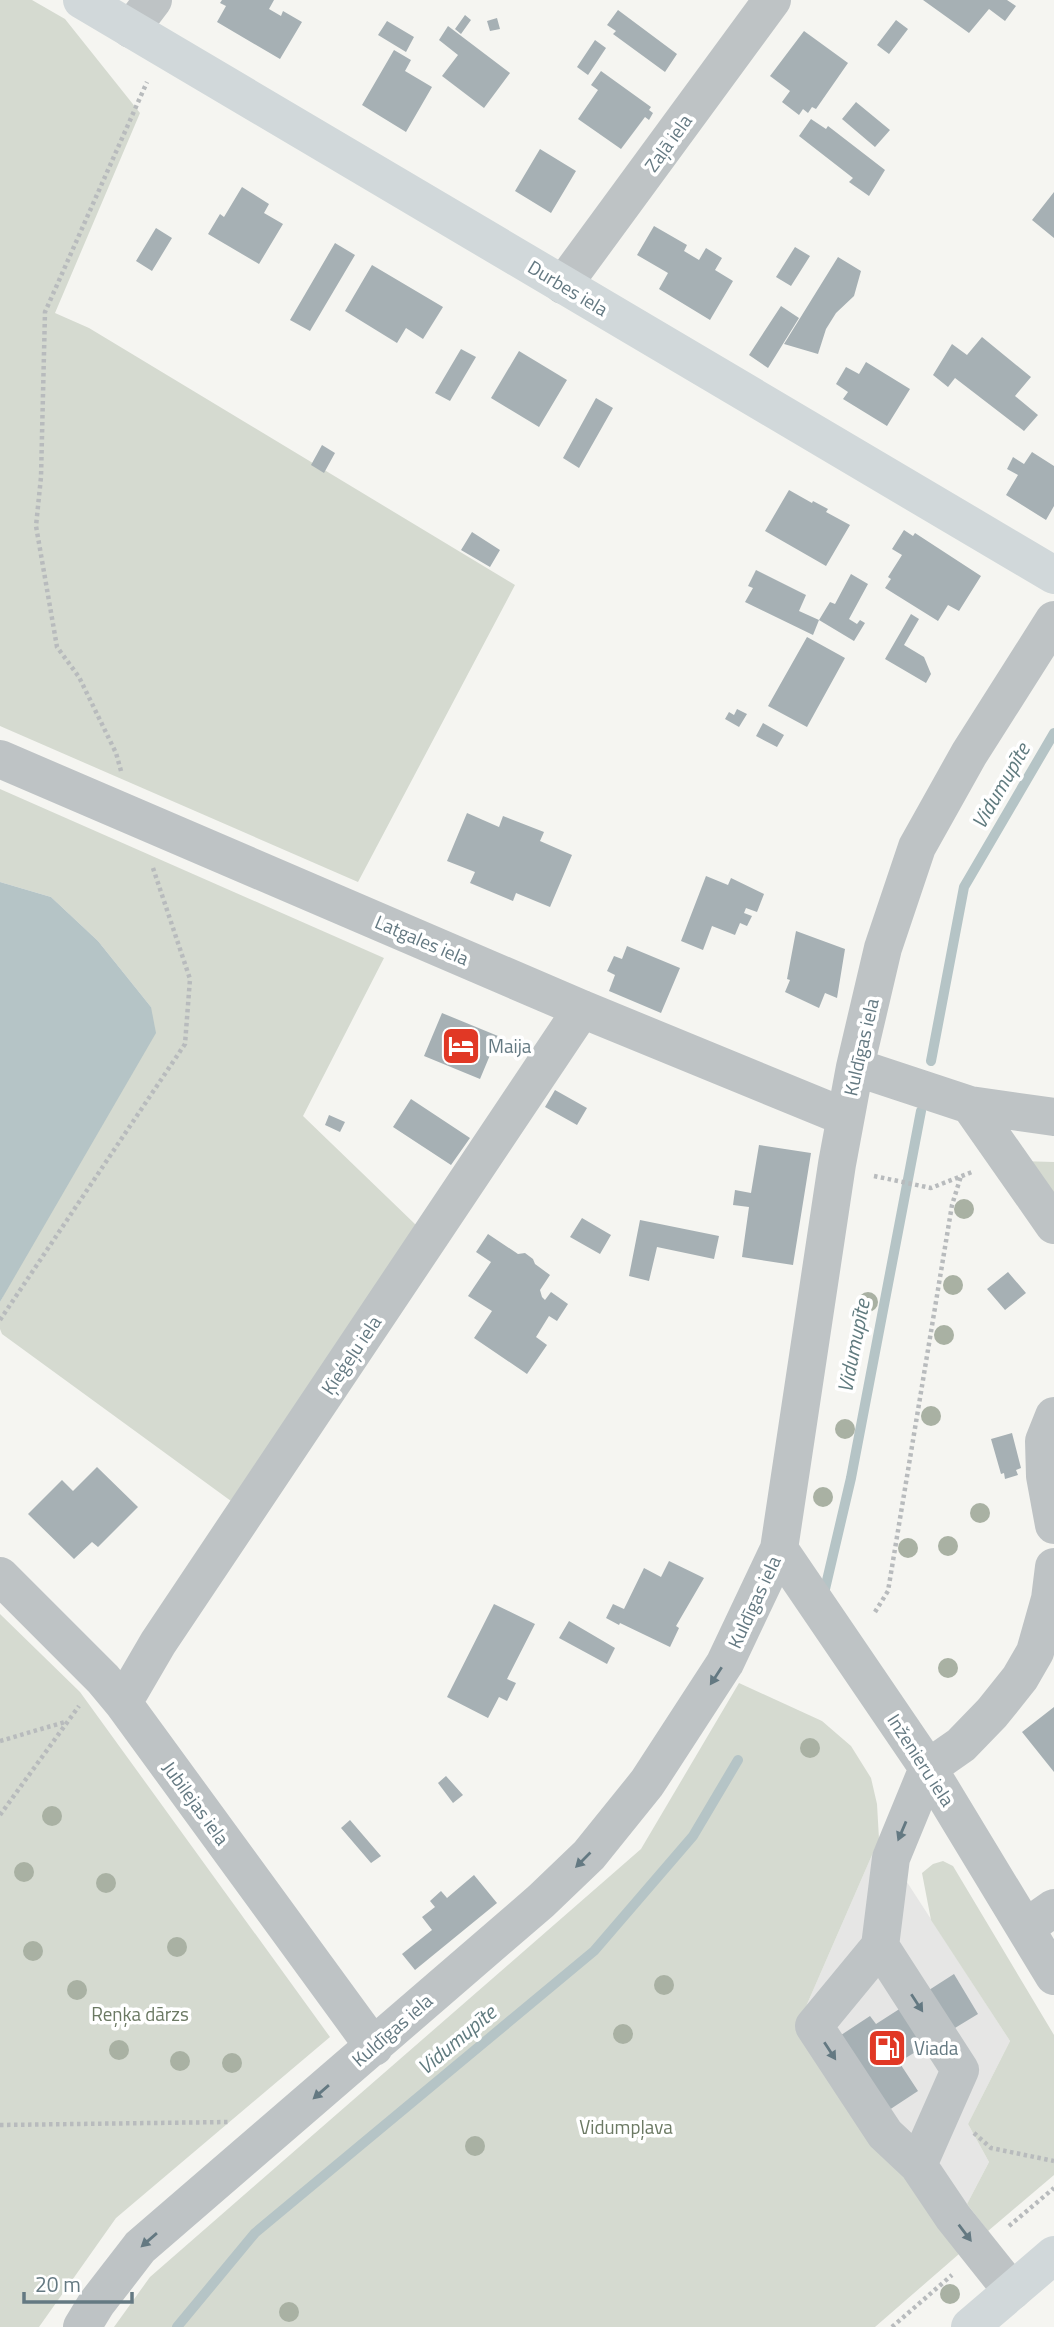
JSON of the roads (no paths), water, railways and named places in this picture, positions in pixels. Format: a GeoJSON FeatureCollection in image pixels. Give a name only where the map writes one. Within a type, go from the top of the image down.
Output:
{"type":"FeatureCollection","features":[{"type":"Feature","properties":{"kind":"main road","name":"Durbes iela"},"geometry":{"type":"LineString","coordinates":[[82,0],[149,26],[563,285],[1054,575]]}},
{"type":"Feature","properties":{"kind":"main road"},"geometry":{"type":"LineString","coordinates":[[970,2327],[1054,2255]]}},
{"type":"Feature","properties":{"kind":"street","name":"Zaļā iela"},"geometry":{"type":"LineString","coordinates":[[563,285],[772,0]]}},
{"type":"Feature","properties":{"kind":"street","name":"Kuldīgas iela"},"geometry":{"type":"LineString","coordinates":[[82,2327],[96,2304],[141,2247],[541,1901],[589,1855],[647,1783],[724,1663],[779,1549],[845,1117],[883,948],[917,847],[969,754],[1054,620]]}},
{"type":"Feature","properties":{"kind":"street","name":"Latgales iela"},"geometry":{"type":"LineString","coordinates":[[0,759],[582,1009],[845,1117]]}},
{"type":"Feature","properties":{"kind":"street","name":"Ķieģeļu iela"},"geometry":{"type":"LineString","coordinates":[[113,1691],[166,1631],[582,1009]]}},
{"type":"Feature","properties":{"kind":"street"},"geometry":{"type":"LineString","coordinates":[[855,1067],[970,1105],[1054,1117]]}},
{"type":"Feature","properties":{"kind":"street"},"geometry":{"type":"LineString","coordinates":[[970,1105],[1054,1224]]}},
{"type":"Feature","properties":{"kind":"street"},"geometry":{"type":"LineString","coordinates":[[1054,1416],[1044,1441],[1045,1476],[1054,1525]]}},
{"type":"Feature","properties":{"kind":"street","name":"Inženieru iela"},"geometry":{"type":"LineString","coordinates":[[779,1549],[928,1768],[1039,1918],[1054,1976]]}},
{"type":"Feature","properties":{"kind":"street"},"geometry":{"type":"LineString","coordinates":[[1012,2291],[953,2217],[918,2165],[885,2134],[814,2026],[880,1946],[891,1858],[928,1768],[961,1745],[992,1713],[1020,1678],[1035,1652],[1050,1599],[1054,1567]]}},
{"type":"Feature","properties":{"kind":"street","name":"Jubilejas iela"},"geometry":{"type":"LineString","coordinates":[[0,1576],[113,1691],[374,2047]]}},
{"type":"Feature","properties":{"kind":"street"},"geometry":{"type":"LineString","coordinates":[[880,1946],[960,2070],[918,2165]]}},
{"type":"Feature","properties":{"kind":"waterway","name":"Vidumupīte"},"geometry":{"type":"LineString","coordinates":[[931,1061],[964,887],[1054,733]]}},
{"type":"Feature","properties":{"kind":"waterway","name":"Vidumupīte"},"geometry":{"type":"LineString","coordinates":[[825,1589],[851,1478],[921,1111]]}},
{"type":"Feature","properties":{"kind":"waterway","name":"Vidumupīte"},"geometry":{"type":"LineString","coordinates":[[177,2327],[255,2233],[594,1951],[693,1836],[738,1760]]}},
{"type":"Feature","properties":{"kind":"place","name":"Maija"},"geometry":{"type":"Point","coordinates":[461,1046]}},
{"type":"Feature","properties":{"kind":"place","name":"Viada"},"geometry":{"type":"Point","coordinates":[887,2048]}},
{"type":"Feature","properties":{"kind":"park label","name":"Reņķa dārzs"},"geometry":{"type":"Point","coordinates":[140,2014]}},
{"type":"Feature","properties":{"kind":"park label","name":"Vidumpļava"},"geometry":{"type":"Point","coordinates":[626,2127]}}]}
